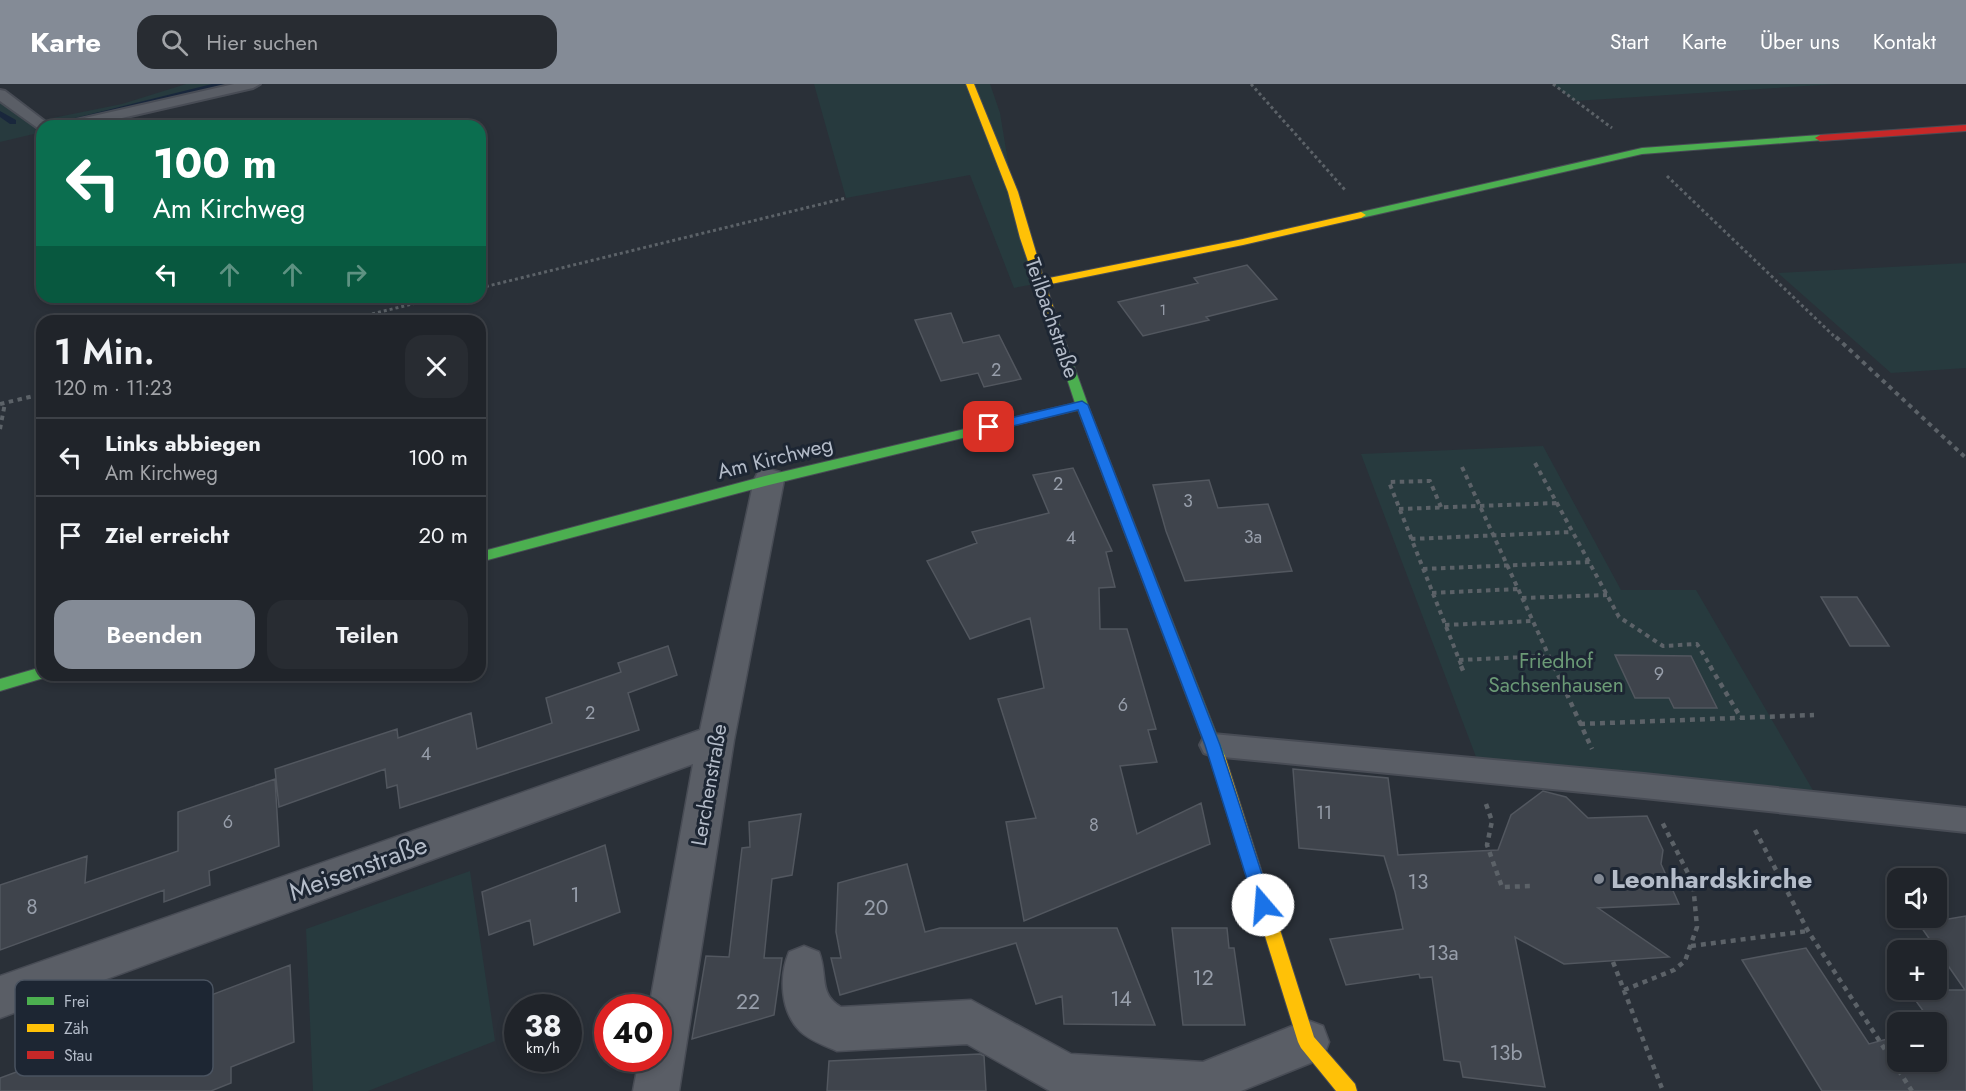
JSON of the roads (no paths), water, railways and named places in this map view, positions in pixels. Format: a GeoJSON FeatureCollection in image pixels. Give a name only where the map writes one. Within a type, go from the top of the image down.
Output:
{"type":"FeatureCollection","features":[{"type":"Feature","properties":{"kind":"street","name":"Teilbachstraße"},"geometry":{"type":"LineString","coordinates":[[970,84],[1013,192],[1025,238],[1082,405],[1213,745],[1307,1041],[1337,1087]]}},
{"type":"Feature","properties":{"kind":"street"},"geometry":{"type":"LineString","coordinates":[[1040,283],[1366,214],[1642,151],[1966,128]]}},
{"type":"Feature","properties":{"kind":"street","name":"Am Kirchweg"},"geometry":{"type":"LineString","coordinates":[[486,555],[769,480],[1082,405]]}},
{"type":"Feature","properties":{"kind":"street","name":"Lerchenstraße"},"geometry":{"type":"LineString","coordinates":[[656,1091],[716,740],[769,480]]}},
{"type":"Feature","properties":{"kind":"street"},"geometry":{"type":"LineString","coordinates":[[0,686],[36,676]]}},
{"type":"Feature","properties":{"kind":"street","name":"Meisenstraße"},"geometry":{"type":"LineString","coordinates":[[47,980],[716,740]]}},
{"type":"Feature","properties":{"kind":"street"},"geometry":{"type":"LineString","coordinates":[[804,967],[805,999],[815,1016],[837,1029],[971,1023],[1067,1076],[1203,1084],[1307,1041]]}},
{"type":"Feature","properties":{"kind":"street","name":"Meisenstraße"},"geometry":{"type":"LineString","coordinates":[[0,997],[15,992]]}},
{"type":"Feature","properties":{"kind":"lane"},"geometry":{"type":"LineString","coordinates":[[94,120],[253,84]]}},
{"type":"Feature","properties":{"kind":"lane"},"geometry":{"type":"LineString","coordinates":[[0,94],[36,120]]}},
{"type":"Feature","properties":{"kind":"lane"},"geometry":{"type":"LineString","coordinates":[[1213,745],[1607,782],[1966,820]]}},
{"type":"Feature","properties":{"kind":"waterway"},"geometry":{"type":"LineString","coordinates":[[75,119],[222,84]]}},
{"type":"Feature","properties":{"kind":"waterway"},"geometry":{"type":"LineString","coordinates":[[0,113],[13,122]]}},
{"type":"Feature","properties":{"kind":"place","name":"Leonhardskirche"},"geometry":{"type":"Point","coordinates":[1599,879]}},
{"type":"Feature","properties":{"kind":"park label","name":"Friedhof Sachsenhausen"},"geometry":{"type":"Point","coordinates":[1556,673]}}]}
